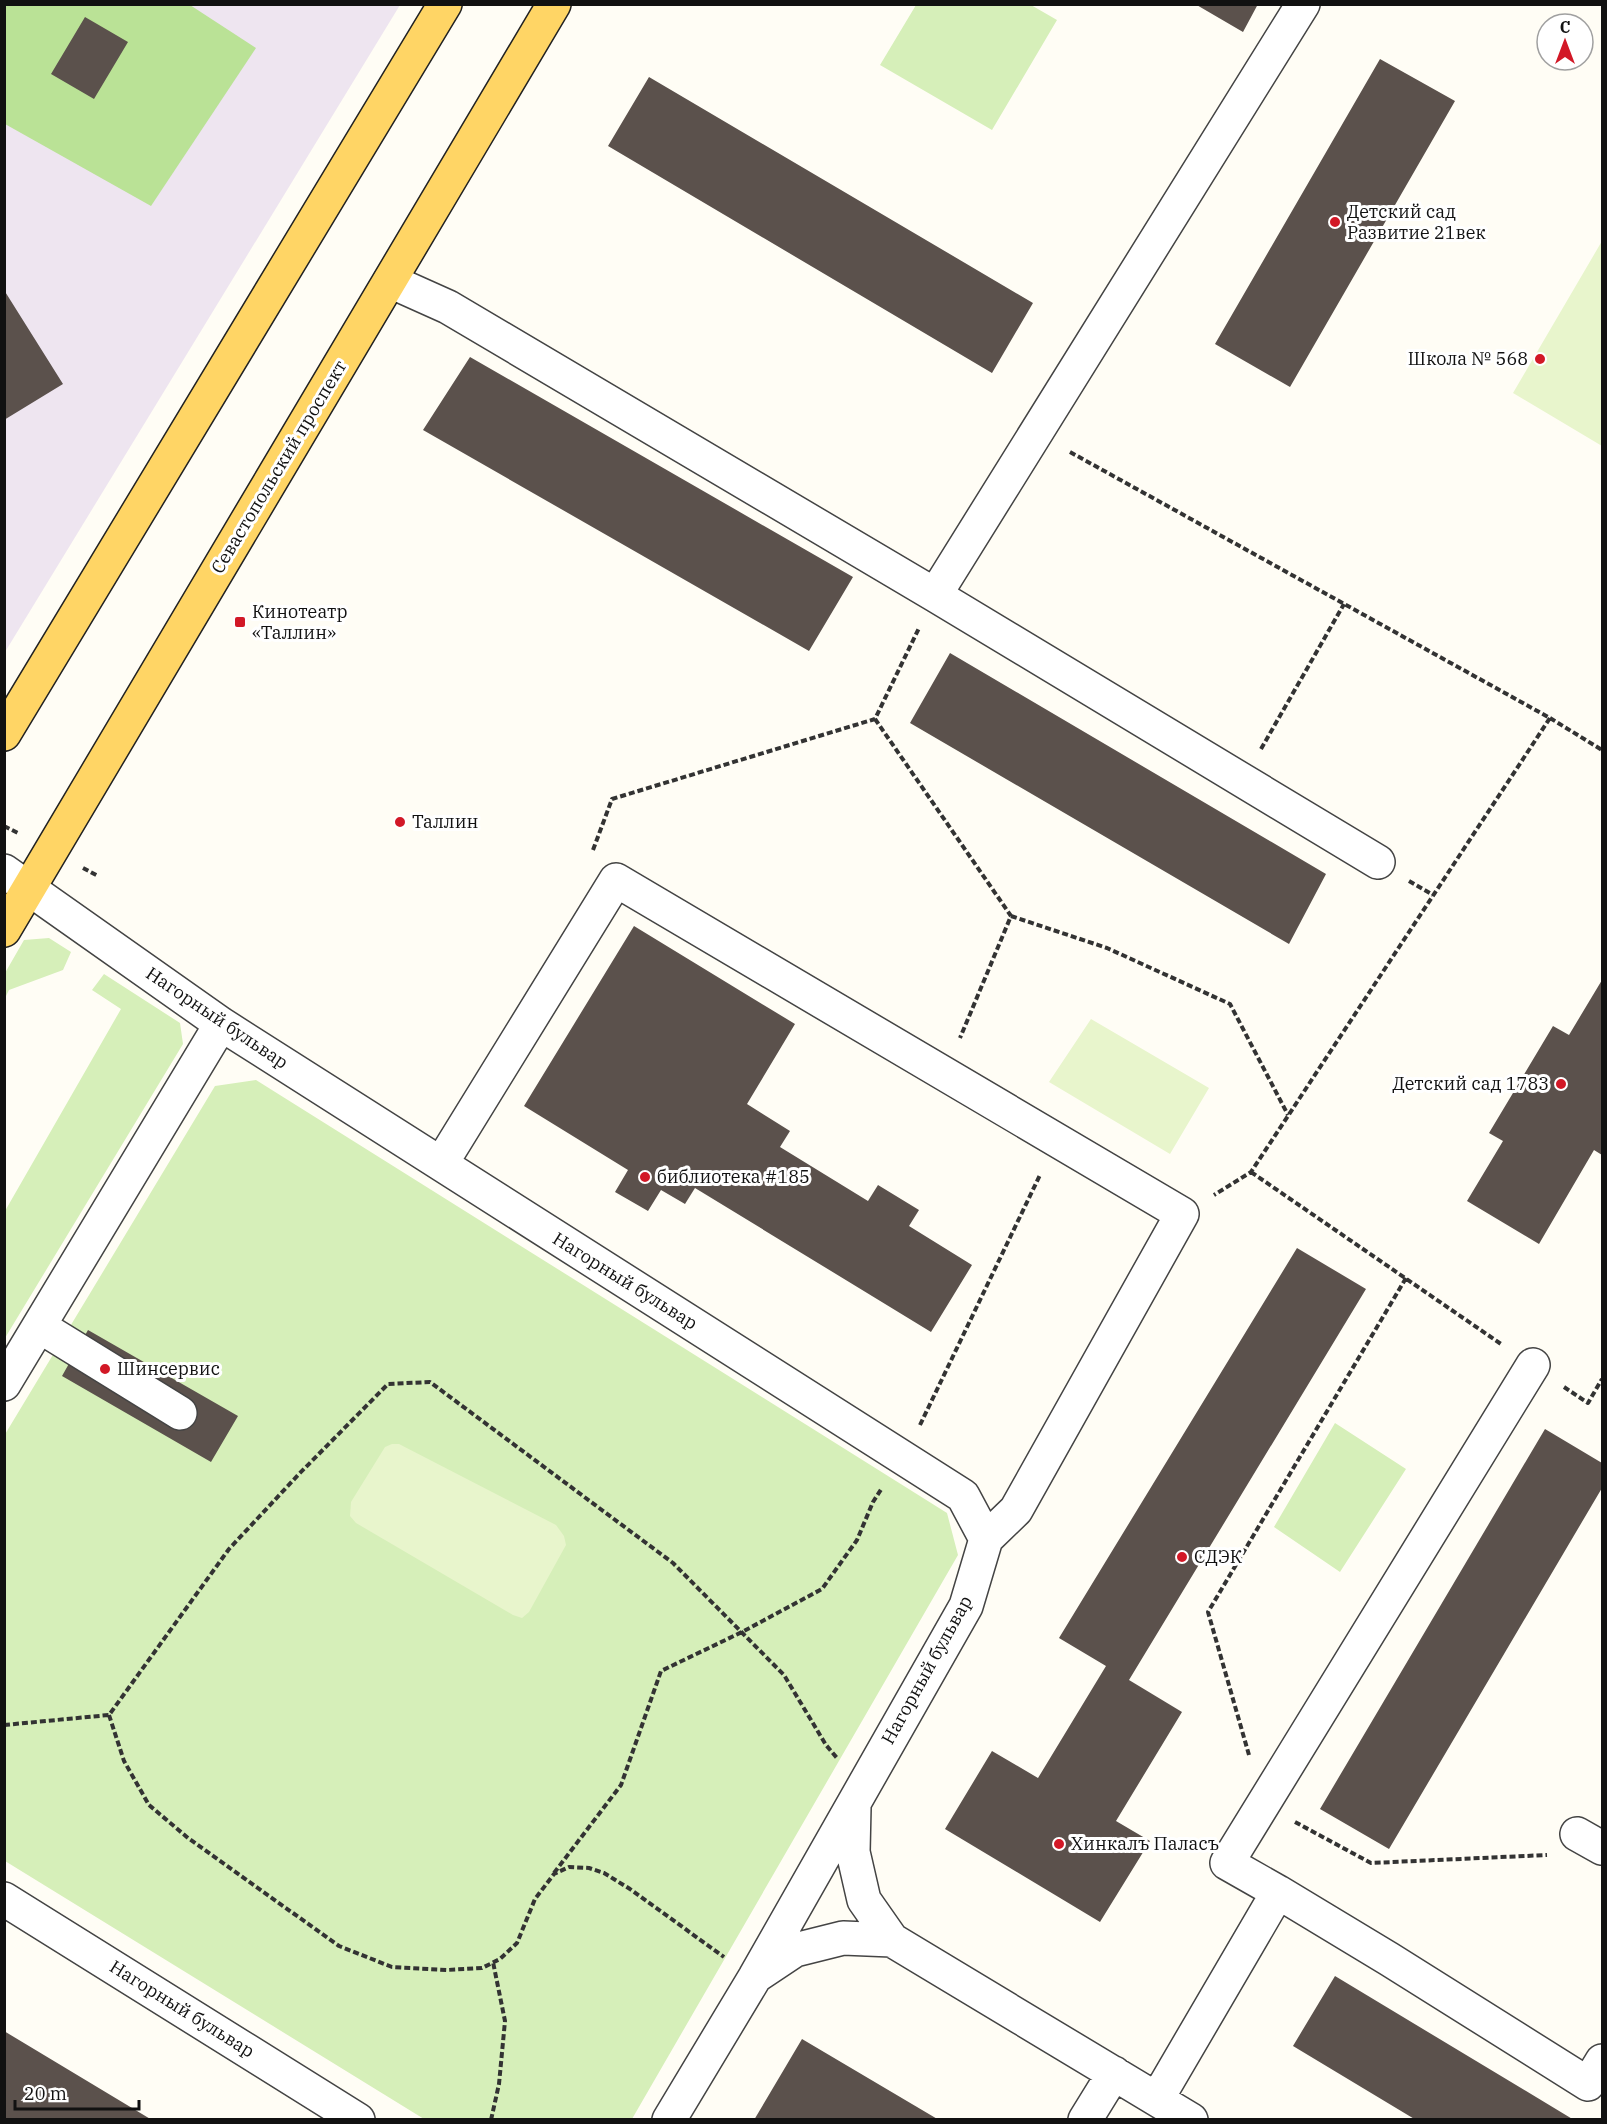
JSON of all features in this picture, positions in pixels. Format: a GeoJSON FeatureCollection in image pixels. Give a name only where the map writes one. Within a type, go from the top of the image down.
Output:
{"type":"FeatureCollection","features":[{"type":"Feature","properties":{"kind":"main road"},"geometry":{"type":"LineString","coordinates":[[4,734],[445,4]]}},
{"type":"Feature","properties":{"kind":"main road","name":"Севастопольский проспект"},"geometry":{"type":"LineString","coordinates":[[4,930],[17,879],[390,281],[554,4]]}},
{"type":"Feature","properties":{"kind":"street"},"geometry":{"type":"LineString","coordinates":[[935,595],[1303,4]]}},
{"type":"Feature","properties":{"kind":"street"},"geometry":{"type":"LineString","coordinates":[[390,281],[448,307],[935,595],[1378,862]]}},
{"type":"Feature","properties":{"kind":"street","name":"Нагорный бульвар"},"geometry":{"type":"LineString","coordinates":[[17,879],[221,1024],[963,1496],[986,1539],[966,1606],[854,1802],[742,1969],[669,2120]]}},
{"type":"Feature","properties":{"kind":"street"},"geometry":{"type":"LineString","coordinates":[[441,1164],[616,880],[1182,1214],[1016,1510],[986,1539]]}},
{"type":"Feature","properties":{"kind":"street"},"geometry":{"type":"LineString","coordinates":[[4,1384],[221,1024]]}},
{"type":"Feature","properties":{"kind":"street"},"geometry":{"type":"LineString","coordinates":[[39,1326],[180,1413]]}},
{"type":"Feature","properties":{"kind":"street"},"geometry":{"type":"LineString","coordinates":[[1533,1365],[1227,1863],[1389,1959],[1588,2084],[1602,2061]]}},
{"type":"Feature","properties":{"kind":"street","name":"Нагорный бульвар"},"geometry":{"type":"LineString","coordinates":[[854,1802],[852,1852],[864,1900],[892,1940],[1191,2120]]}},
{"type":"Feature","properties":{"kind":"street"},"geometry":{"type":"LineString","coordinates":[[1157,2099],[1278,1892]]}},
{"type":"Feature","properties":{"kind":"street","name":"Нагорный бульвар"},"geometry":{"type":"LineString","coordinates":[[4,1899],[358,2120]]}},
{"type":"Feature","properties":{"kind":"street","name":"Нагорный бульвар"},"geometry":{"type":"LineString","coordinates":[[742,1969],[795,1950],[843,1938],[892,1940]]}},
{"type":"Feature","properties":{"kind":"street"},"geometry":{"type":"LineString","coordinates":[[1085,2120],[1114,2073]]}},
{"type":"Feature","properties":{"kind":"path"},"geometry":{"type":"LineString","coordinates":[[1035,434],[1550,718],[1602,750]]}},
{"type":"Feature","properties":{"kind":"path"},"geometry":{"type":"LineString","coordinates":[[616,880],[590,858],[612,799],[875,719],[935,595]]}},
{"type":"Feature","properties":{"kind":"path"},"geometry":{"type":"LineString","coordinates":[[1243,781],[1344,604]]}},
{"type":"Feature","properties":{"kind":"path"},"geometry":{"type":"LineString","coordinates":[[1550,718],[1251,1172],[1587,1403],[1602,1379]]}},
{"type":"Feature","properties":{"kind":"path"},"geometry":{"type":"LineString","coordinates":[[875,719],[1011,916],[1107,948],[1230,1004],[1288,1115]]}},
{"type":"Feature","properties":{"kind":"path"},"geometry":{"type":"LineString","coordinates":[[944,1073],[1011,916]]}},
{"type":"Feature","properties":{"kind":"path"},"geometry":{"type":"LineString","coordinates":[[916,1434],[1057,1139]]}},
{"type":"Feature","properties":{"kind":"path"},"geometry":{"type":"LineString","coordinates":[[1406,1278],[1208,1612],[1263,1804],[1371,1863],[1578,1846]]}},
{"type":"Feature","properties":{"kind":"path"},"geometry":{"type":"LineString","coordinates":[[4,1725],[109,1715],[229,1550],[299,1474],[388,1384],[430,1382],[673,1563],[784,1675],[826,1745],[843,1765]]}},
{"type":"Feature","properties":{"kind":"path"},"geometry":{"type":"LineString","coordinates":[[109,1715],[124,1761],[149,1805],[188,1838],[339,1946],[392,1967],[447,1970],[482,1968],[500,1959],[517,1943],[536,1899],[621,1785],[661,1671],[742,1632],[822,1589],[857,1540],[873,1502]]}},
{"type":"Feature","properties":{"kind":"path"},"geometry":{"type":"LineString","coordinates":[[554,1874],[569,1867],[589,1868],[604,1873],[742,1969]]}},
{"type":"Feature","properties":{"kind":"path"},"geometry":{"type":"LineString","coordinates":[[491,2120],[500,2084],[505,2021],[493,1962]]}},
{"type":"Feature","properties":{"kind":"shaded area"},"geometry":{"type":"Polygon","coordinates":[[[5,5],[400,5],[5,652],[5,5]]]}},
{"type":"Feature","properties":{"kind":"green space"},"geometry":{"type":"Polygon","coordinates":[[[5,5],[190,5],[256,48],[151,206],[5,124],[5,5]]]}},
{"type":"Feature","properties":{"kind":"green space"},"geometry":{"type":"Polygon","coordinates":[[[916,5],[1031,5],[1057,20],[992,130],[880,65],[916,5]]]}},
{"type":"Feature","properties":{"kind":"green space"},"geometry":{"type":"Polygon","coordinates":[[[1602,241],[1602,446],[1513,393],[1602,241]]]}},
{"type":"Feature","properties":{"kind":"green space"},"geometry":{"type":"Polygon","coordinates":[[[49,938],[71,952],[63,970],[9,990],[5,998],[5,973],[24,940],[49,938]]]}},
{"type":"Feature","properties":{"kind":"green space"},"geometry":{"type":"Polygon","coordinates":[[[104,974],[180,1023],[183,1044],[5,1338],[5,1211],[121,1009],[92,990],[104,974]]]}},
{"type":"Feature","properties":{"kind":"green space"},"geometry":{"type":"Polygon","coordinates":[[[1091,1019],[1209,1088],[1170,1154],[1049,1082],[1091,1019]]]}},
{"type":"Feature","properties":{"kind":"green space"},"geometry":{"type":"Polygon","coordinates":[[[256,1080],[947,1513],[958,1555],[632,2119],[424,2119],[5,1861],[4,1436],[215,1086],[256,1080]]]}},
{"type":"Feature","properties":{"kind":"green space"},"geometry":{"type":"Polygon","coordinates":[[[1335,1423],[1406,1469],[1340,1572],[1274,1527],[1335,1423]]]}},
{"type":"Feature","properties":{"kind":"green space"},"geometry":{"type":"Polygon","coordinates":[[[399,1444],[556,1525],[564,1536],[566,1545],[529,1612],[522,1618],[513,1615],[356,1523],[350,1516],[351,1502],[385,1447],[399,1444]]]}},
{"type":"Feature","properties":{"kind":"building"},"geometry":{"type":"Polygon","coordinates":[[[1195,4],[1258,4],[1243,32],[1195,4]]]}},
{"type":"Feature","properties":{"kind":"building"},"geometry":{"type":"Polygon","coordinates":[[[85,17],[128,42],[94,99],[51,74],[85,17]]]}},
{"type":"Feature","properties":{"kind":"building","name":"Детский сад Развитие 21век"},"geometry":{"type":"Polygon","coordinates":[[[1380,59],[1455,101],[1290,387],[1215,344],[1380,59]]]}},
{"type":"Feature","properties":{"kind":"building"},"geometry":{"type":"Polygon","coordinates":[[[649,77],[1033,303],[992,373],[608,146],[649,77]]]}},
{"type":"Feature","properties":{"kind":"building"},"geometry":{"type":"Polygon","coordinates":[[[4,290],[63,384],[4,420],[4,290]]]}},
{"type":"Feature","properties":{"kind":"building"},"geometry":{"type":"Polygon","coordinates":[[[470,357],[853,577],[809,651],[423,430],[470,357]]]}},
{"type":"Feature","properties":{"kind":"building"},"geometry":{"type":"Polygon","coordinates":[[[950,653],[1326,874],[1289,944],[910,723],[950,653]]]}},
{"type":"Feature","properties":{"kind":"building"},"geometry":{"type":"Polygon","coordinates":[[[634,926],[795,1024],[747,1104],[790,1131],[780,1147],[868,1201],[878,1185],[919,1210],[909,1226],[972,1265],[931,1332],[695,1188],[685,1204],[661,1190],[648,1211],[615,1192],[628,1170],[524,1106],[634,926]]]}},
{"type":"Feature","properties":{"kind":"building","name":"Детский сад 1783"},"geometry":{"type":"Polygon","coordinates":[[[1602,980],[1602,1155],[1594,1150],[1539,1244],[1467,1201],[1503,1141],[1489,1133],[1553,1026],[1569,1035],[1602,980]]]}},
{"type":"Feature","properties":{"kind":"building"},"geometry":{"type":"Polygon","coordinates":[[[1297,1248],[1366,1289],[1129,1680],[1182,1712],[1116,1821],[1150,1841],[1100,1922],[945,1829],[992,1751],[1038,1778],[1106,1666],[1059,1638],[1297,1248]]]}},
{"type":"Feature","properties":{"kind":"building"},"geometry":{"type":"Polygon","coordinates":[[[88,1330],[238,1416],[211,1462],[62,1376],[88,1330]]]}},
{"type":"Feature","properties":{"kind":"building"},"geometry":{"type":"Polygon","coordinates":[[[1545,1429],[1602,1463],[1602,1488],[1389,1849],[1320,1809],[1545,1429]]]}},
{"type":"Feature","properties":{"kind":"building"},"geometry":{"type":"Polygon","coordinates":[[[1335,1976],[1574,2120],[1416,2120],[1293,2046],[1335,1976]]]}},
{"type":"Feature","properties":{"kind":"building"},"geometry":{"type":"Polygon","coordinates":[[[4,2031],[152,2120],[4,2120],[4,2031]]]}},
{"type":"Feature","properties":{"kind":"building"},"geometry":{"type":"Polygon","coordinates":[[[802,2039],[939,2120],[754,2120],[802,2039]]]}},
{"type":"Feature","properties":{"kind":"place","name":"Детский сад Развитие 21век"},"geometry":{"type":"Point","coordinates":[1335,222]}},
{"type":"Feature","properties":{"kind":"place","name":"Школа № 568"},"geometry":{"type":"Point","coordinates":[1540,359]}},
{"type":"Feature","properties":{"kind":"place","name":"Кинотеатр «Таллин»"},"geometry":{"type":"Point","coordinates":[240,622]}},
{"type":"Feature","properties":{"kind":"place","name":"Таллин"},"geometry":{"type":"Point","coordinates":[400,822]}},
{"type":"Feature","properties":{"kind":"place","name":"Детский сад 1783"},"geometry":{"type":"Point","coordinates":[1561,1084]}},
{"type":"Feature","properties":{"kind":"place","name":"библиотека #185"},"geometry":{"type":"Point","coordinates":[645,1177]}},
{"type":"Feature","properties":{"kind":"place","name":"Шинсервис"},"geometry":{"type":"Point","coordinates":[105,1369]}},
{"type":"Feature","properties":{"kind":"place","name":"СДЭК"},"geometry":{"type":"Point","coordinates":[1182,1557]}},
{"type":"Feature","properties":{"kind":"place","name":"Хинкалъ Паласъ"},"geometry":{"type":"Point","coordinates":[1059,1844]}}]}
